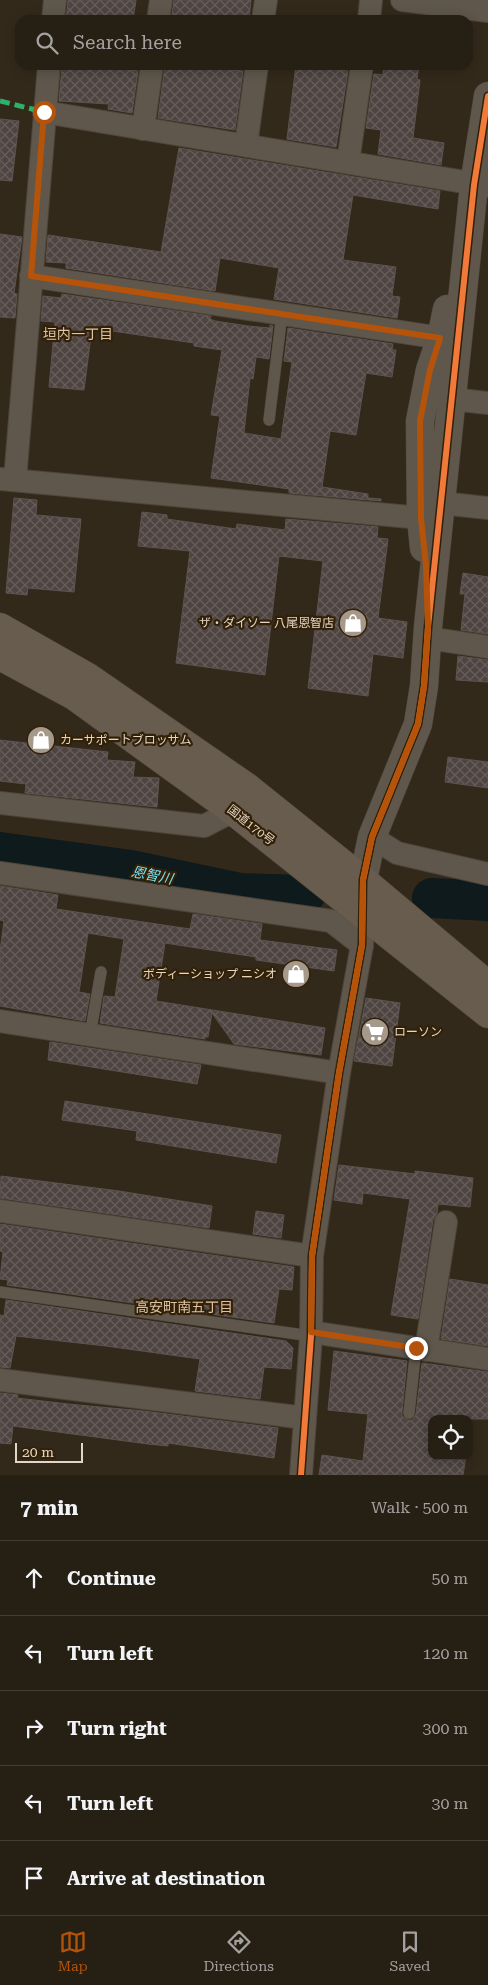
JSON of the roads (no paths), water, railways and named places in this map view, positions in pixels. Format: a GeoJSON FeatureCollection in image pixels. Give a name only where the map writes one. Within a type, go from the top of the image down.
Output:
{"type":"FeatureCollection","features":[{"type":"Feature","properties":{"kind":"highway"},"geometry":{"type":"LineString","coordinates":[[0,627],[88,677],[247,787],[357,871],[408,918],[488,985]]}},
{"type":"Feature","properties":{"kind":"highway","name":"国道170号"},"geometry":{"type":"LineString","coordinates":[[0,656],[74,696],[233,811],[488,1014]]}},
{"type":"Feature","properties":{"kind":"street"},"geometry":{"type":"LineString","coordinates":[[54,15],[55,0]]}},
{"type":"Feature","properties":{"kind":"street"},"geometry":{"type":"LineString","coordinates":[[159,15],[161,0]]}},
{"type":"Feature","properties":{"kind":"street"},"geometry":{"type":"LineString","coordinates":[[264,15],[266,0]]}},
{"type":"Feature","properties":{"kind":"street"},"geometry":{"type":"LineString","coordinates":[[369,15],[371,0]]}},
{"type":"Feature","properties":{"kind":"street"},"geometry":{"type":"LineString","coordinates":[[402,0],[488,11]]}},
{"type":"Feature","properties":{"kind":"street"},"geometry":{"type":"LineString","coordinates":[[48,70],[31,276],[8,479],[431,510],[488,508]]}},
{"type":"Feature","properties":{"kind":"street"},"geometry":{"type":"LineString","coordinates":[[144,129],[151,70]]}},
{"type":"Feature","properties":{"kind":"street"},"geometry":{"type":"LineString","coordinates":[[246,146],[256,70]]}},
{"type":"Feature","properties":{"kind":"street"},"geometry":{"type":"LineString","coordinates":[[348,162],[361,70]]}},
{"type":"Feature","properties":{"kind":"street"},"geometry":{"type":"LineString","coordinates":[[301,1475],[311,1334],[312,1256],[339,1073],[362,945],[362,914],[357,871],[418,724],[428,632],[426,566],[431,510],[452,400],[481,185],[488,96]]}},
{"type":"Feature","properties":{"kind":"street"},"geometry":{"type":"LineString","coordinates":[[44,112],[481,185]]}},
{"type":"Feature","properties":{"kind":"street"},"geometry":{"type":"LineString","coordinates":[[431,510],[420,421],[430,370],[481,185]]}},
{"type":"Feature","properties":{"kind":"street"},"geometry":{"type":"LineString","coordinates":[[31,276],[440,338]]}},
{"type":"Feature","properties":{"kind":"street"},"geometry":{"type":"LineString","coordinates":[[452,400],[488,403]]}},
{"type":"Feature","properties":{"kind":"street"},"geometry":{"type":"LineString","coordinates":[[428,632],[488,648]]}},
{"type":"Feature","properties":{"kind":"street"},"geometry":{"type":"LineString","coordinates":[[0,803],[204,826],[233,811]]}},
{"type":"Feature","properties":{"kind":"street"},"geometry":{"type":"LineString","coordinates":[[372,837],[397,853],[488,874]]}},
{"type":"Feature","properties":{"kind":"street"},"geometry":{"type":"LineString","coordinates":[[0,873],[331,921],[362,945]]}},
{"type":"Feature","properties":{"kind":"street"},"geometry":{"type":"LineString","coordinates":[[0,1021],[339,1073]]}},
{"type":"Feature","properties":{"kind":"street"},"geometry":{"type":"LineString","coordinates":[[0,1211],[312,1256]]}},
{"type":"Feature","properties":{"kind":"street"},"geometry":{"type":"LineString","coordinates":[[421,1349],[446,1222]]}},
{"type":"Feature","properties":{"kind":"street"},"geometry":{"type":"LineString","coordinates":[[311,1334],[488,1359]]}},
{"type":"Feature","properties":{"kind":"street"},"geometry":{"type":"LineString","coordinates":[[0,1380],[305,1418]]}},
{"type":"Feature","properties":{"kind":"lane"},"geometry":{"type":"LineString","coordinates":[[269,420],[282,314]]}},
{"type":"Feature","properties":{"kind":"lane"},"geometry":{"type":"LineString","coordinates":[[90,1035],[101,972]]}},
{"type":"Feature","properties":{"kind":"lane"},"geometry":{"type":"LineString","coordinates":[[0,1292],[311,1334]]}},
{"type":"Feature","properties":{"kind":"lane"},"geometry":{"type":"LineString","coordinates":[[409,1412],[421,1349]]}},
{"type":"Feature","properties":{"kind":"waterway","name":"恩智川"},"geometry":{"type":"LineString","coordinates":[[0,852],[131,870],[240,893],[305,895]]}},
{"type":"Feature","properties":{"kind":"waterway","name":"恩智川"},"geometry":{"type":"LineString","coordinates":[[432,898],[488,901]]}},
{"type":"Feature","properties":{"kind":"place","name":"ザ・ダイソー 八尾恩智店"},"geometry":{"type":"Point","coordinates":[353,623]}},
{"type":"Feature","properties":{"kind":"place","name":"カーサポートブロッサム"},"geometry":{"type":"Point","coordinates":[41,740]}},
{"type":"Feature","properties":{"kind":"place","name":"ボディーショップ ニシオ"},"geometry":{"type":"Point","coordinates":[296,974]}},
{"type":"Feature","properties":{"kind":"place","name":"ローソン"},"geometry":{"type":"Point","coordinates":[375,1032]}},
{"type":"Feature","properties":{"kind":"district","name":"垣内一丁目"},"geometry":{"type":"Point","coordinates":[78,334]}},
{"type":"Feature","properties":{"kind":"district","name":"高安町南五丁目"},"geometry":{"type":"Point","coordinates":[184,1307]}}]}
